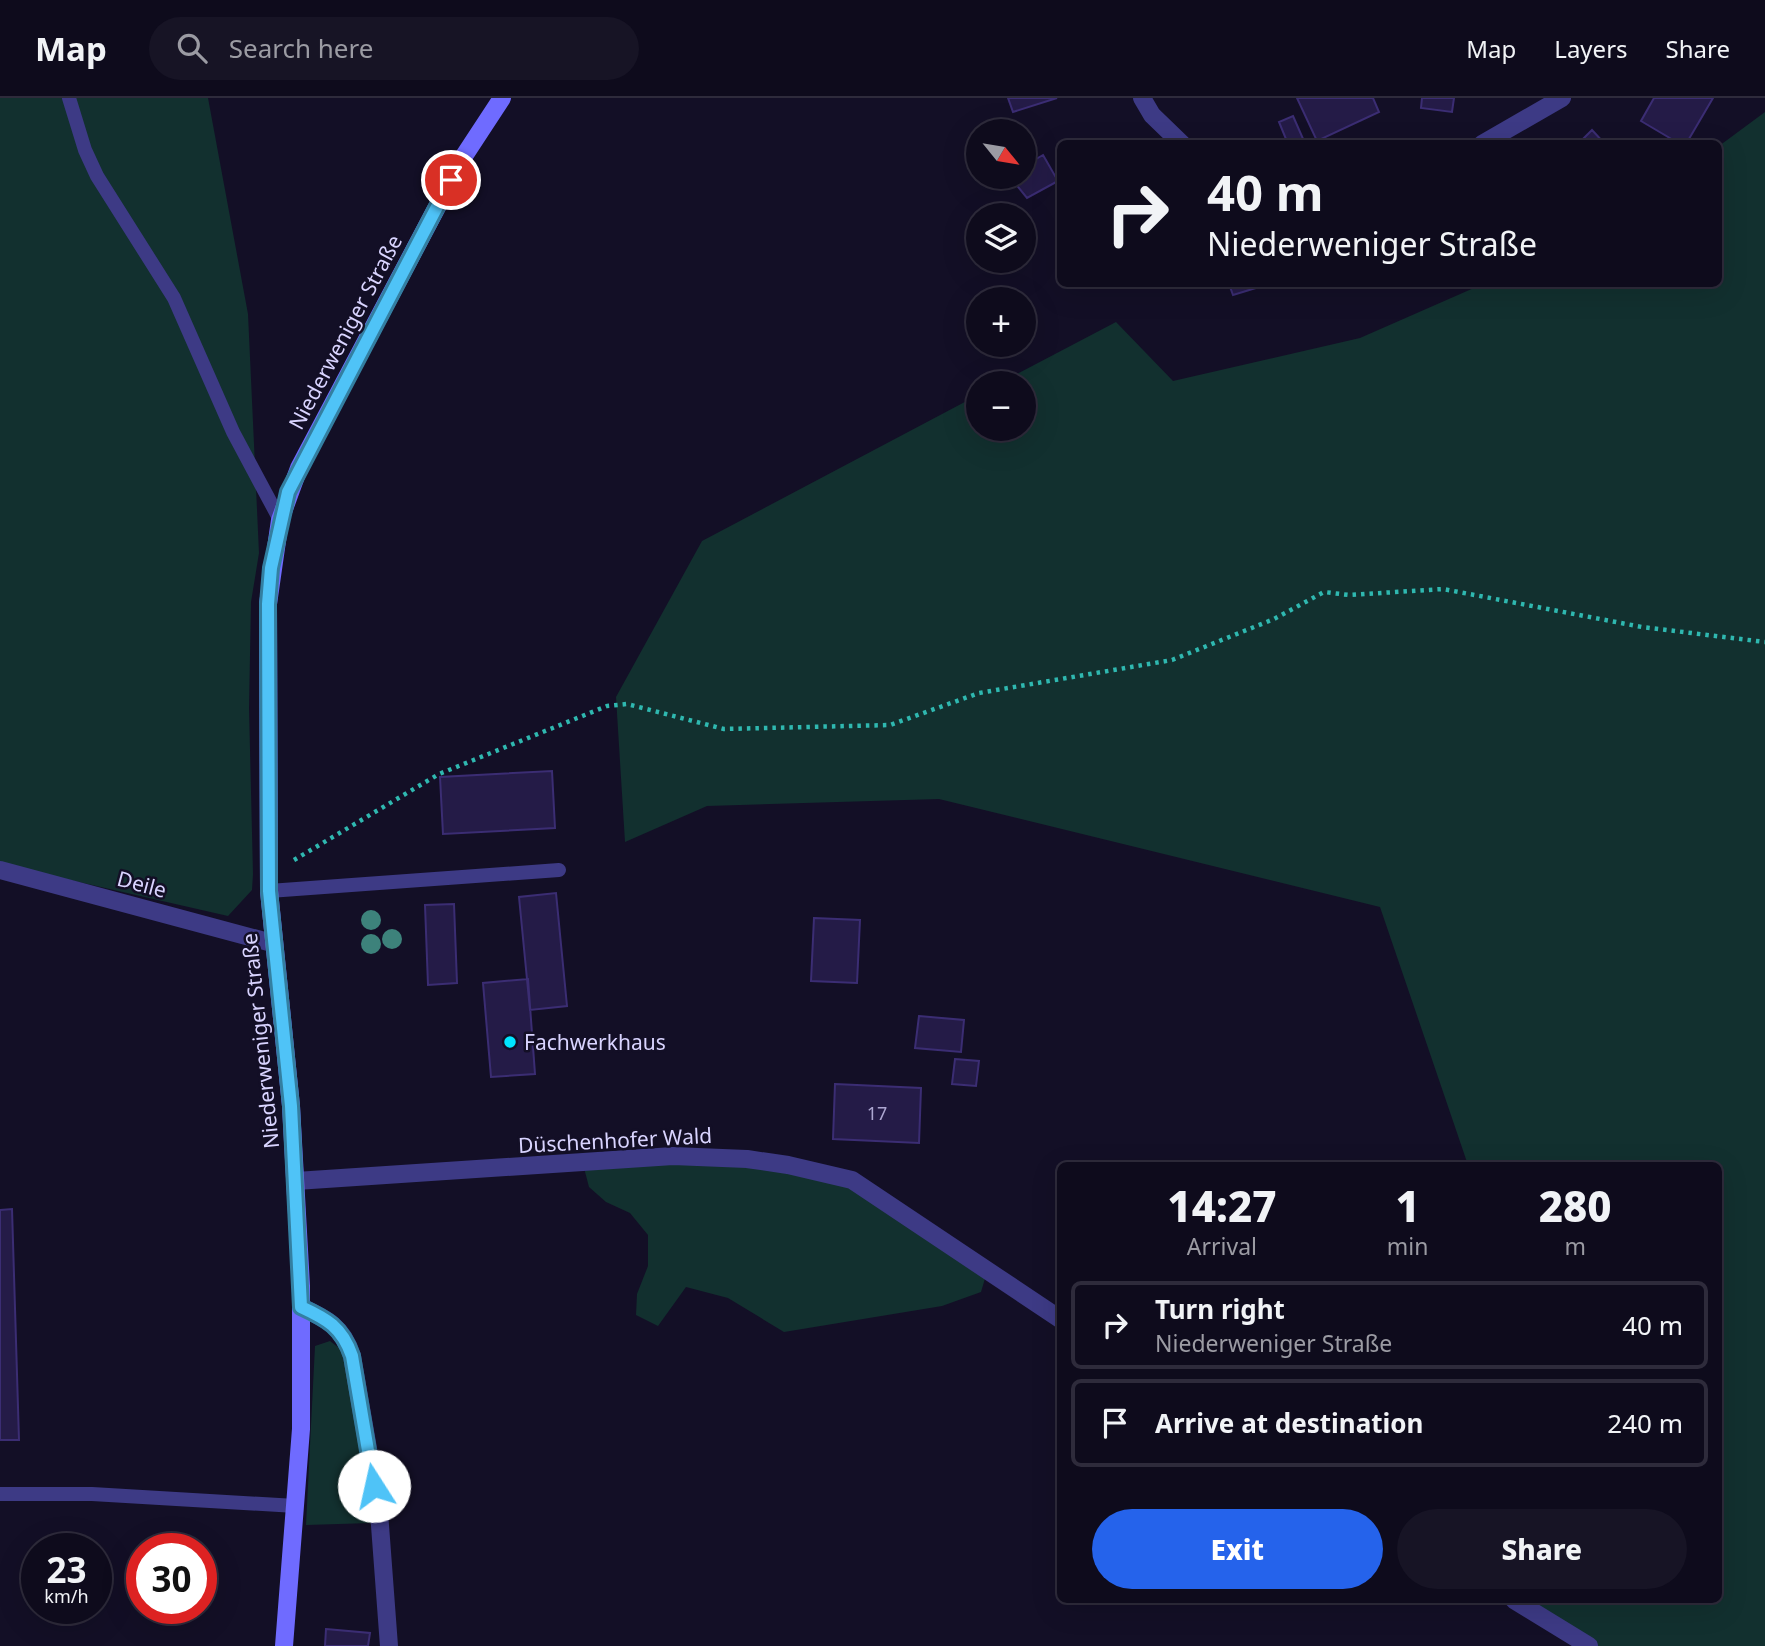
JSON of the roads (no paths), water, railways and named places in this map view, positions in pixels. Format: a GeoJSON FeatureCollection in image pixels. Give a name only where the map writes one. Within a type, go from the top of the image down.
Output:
{"type":"FeatureCollection","features":[{"type":"Feature","properties":{"kind":"street","name":"Niederweniger Straße"},"geometry":{"type":"LineString","coordinates":[[284,1646],[301,1429],[301,1307],[291,1106],[272,943],[269,883],[268,604],[280,520],[288,492],[464,156],[502,98]]}},
{"type":"Feature","properties":{"kind":"street"},"geometry":{"type":"LineString","coordinates":[[1142,98],[1152,115],[1178,140]]}},
{"type":"Feature","properties":{"kind":"street"},"geometry":{"type":"LineString","coordinates":[[1489,140],[1562,98]]}},
{"type":"Feature","properties":{"kind":"street","name":"Deile"},"geometry":{"type":"LineString","coordinates":[[0,870],[272,943]]}},
{"type":"Feature","properties":{"kind":"street","name":"Düschenhofer Wald"},"geometry":{"type":"LineString","coordinates":[[296,1181],[673,1156],[747,1159],[788,1165],[852,1180],[1057,1317]]}},
{"type":"Feature","properties":{"kind":"street"},"geometry":{"type":"LineString","coordinates":[[301,1307],[333,1322],[346,1340],[352,1356],[379,1512],[389,1646]]}},
{"type":"Feature","properties":{"kind":"street"},"geometry":{"type":"LineString","coordinates":[[1519,1603],[1589,1646]]}},
{"type":"Feature","properties":{"kind":"lane"},"geometry":{"type":"LineString","coordinates":[[69,98],[85,150],[97,176],[174,298],[233,432],[280,520]]}},
{"type":"Feature","properties":{"kind":"lane"},"geometry":{"type":"LineString","coordinates":[[269,883],[559,870]]}},
{"type":"Feature","properties":{"kind":"lane"},"geometry":{"type":"LineString","coordinates":[[0,1494],[92,1494],[296,1506]]}},
{"type":"Feature","properties":{"kind":"place","name":"Fachwerkhaus"},"geometry":{"type":"Point","coordinates":[510,1042]}}]}
